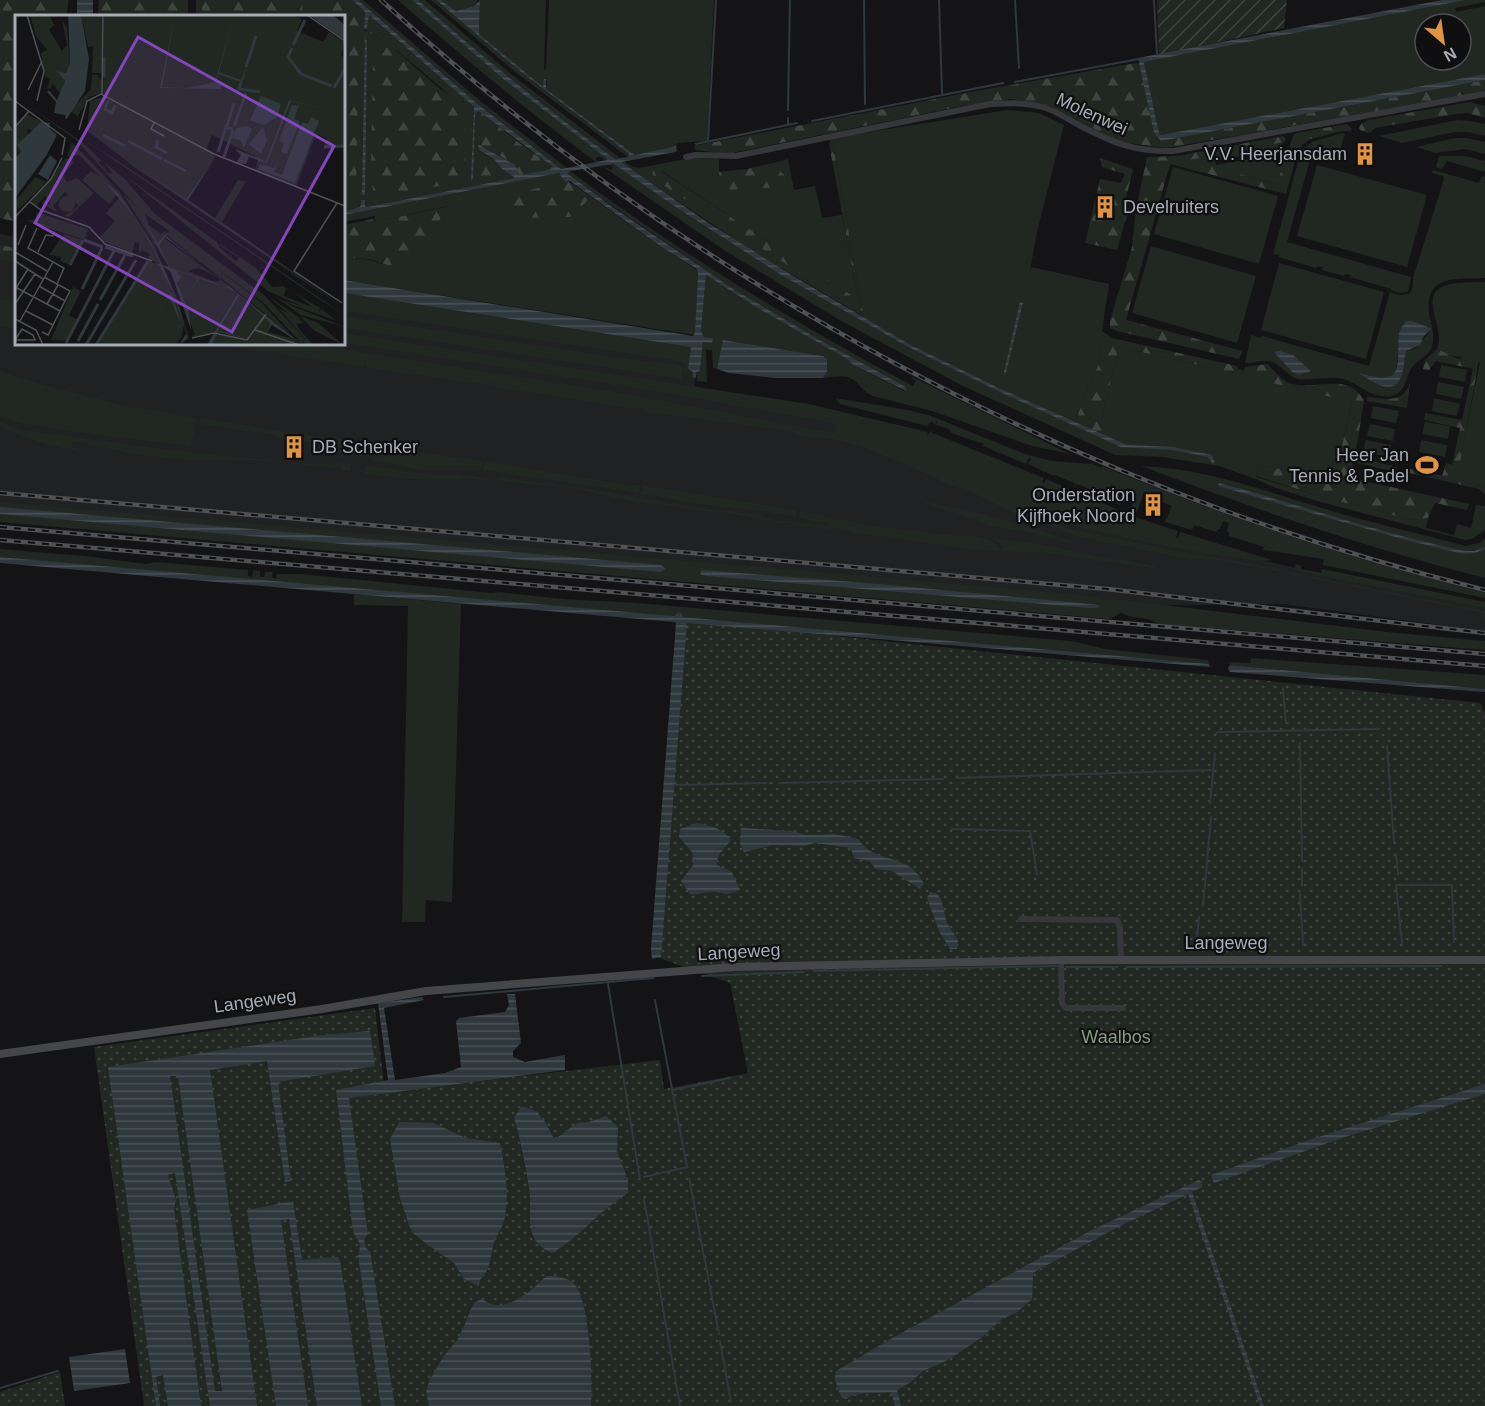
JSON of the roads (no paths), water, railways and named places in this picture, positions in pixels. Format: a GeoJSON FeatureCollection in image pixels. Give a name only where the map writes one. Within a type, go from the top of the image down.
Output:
{"type":"FeatureCollection","features":[{"type":"Feature","properties":{"kind":"main road","name":"Langeweg"},"geometry":{"type":"LineString","coordinates":[[0,1054],[322,1009],[426,991],[734,968],[1061,960],[1485,960]]}},
{"type":"Feature","properties":{"kind":"street","name":"Molenwei"},"geometry":{"type":"LineString","coordinates":[[686,157],[696,154],[736,156],[990,104],[1012,103],[1048,108],[1100,136],[1127,147],[1173,151],[1485,94]]}},
{"type":"Feature","properties":{"kind":"street"},"geometry":{"type":"LineString","coordinates":[[1021,919],[1118,920],[1121,960]]}},
{"type":"Feature","properties":{"kind":"street"},"geometry":{"type":"LineString","coordinates":[[1061,960],[1062,1003],[1066,1008],[1123,1008]]}},
{"type":"Feature","properties":{"kind":"waterway"},"geometry":{"type":"LineString","coordinates":[[708,140],[716,0]]}},
{"type":"Feature","properties":{"kind":"waterway"},"geometry":{"type":"LineString","coordinates":[[788,110],[790,0]]}},
{"type":"Feature","properties":{"kind":"waterway"},"geometry":{"type":"LineString","coordinates":[[864,0],[865,104]]}},
{"type":"Feature","properties":{"kind":"waterway"},"geometry":{"type":"LineString","coordinates":[[939,0],[942,93]]}},
{"type":"Feature","properties":{"kind":"waterway"},"geometry":{"type":"LineString","coordinates":[[1015,0],[1019,68]]}},
{"type":"Feature","properties":{"kind":"waterway"},"geometry":{"type":"LineString","coordinates":[[1154,0],[1157,54]]}},
{"type":"Feature","properties":{"kind":"waterway"},"geometry":{"type":"LineString","coordinates":[[1015,82],[1139,59]]}},
{"type":"Feature","properties":{"kind":"waterway"},"geometry":{"type":"LineString","coordinates":[[812,121],[1003,83]]}},
{"type":"Feature","properties":{"kind":"waterway"},"geometry":{"type":"LineString","coordinates":[[788,118],[788,125]]}},
{"type":"Feature","properties":{"kind":"waterway"},"geometry":{"type":"LineString","coordinates":[[696,144],[797,123]]}},
{"type":"Feature","properties":{"kind":"waterway"},"geometry":{"type":"LineString","coordinates":[[1283,688],[1286,723]]}},
{"type":"Feature","properties":{"kind":"waterway"},"geometry":{"type":"LineString","coordinates":[[1216,734],[1218,732],[1379,729]]}},
{"type":"Feature","properties":{"kind":"waterway"},"geometry":{"type":"LineString","coordinates":[[1300,743],[1302,861]]}},
{"type":"Feature","properties":{"kind":"waterway"},"geometry":{"type":"LineString","coordinates":[[1387,746],[1394,842]]}},
{"type":"Feature","properties":{"kind":"waterway"},"geometry":{"type":"LineString","coordinates":[[1210,803],[1215,753]]}},
{"type":"Feature","properties":{"kind":"waterway"},"geometry":{"type":"LineString","coordinates":[[957,778],[1211,770]]}},
{"type":"Feature","properties":{"kind":"waterway"},"geometry":{"type":"LineString","coordinates":[[779,783],[943,779]]}},
{"type":"Feature","properties":{"kind":"waterway"},"geometry":{"type":"LineString","coordinates":[[674,785],[766,783]]}},
{"type":"Feature","properties":{"kind":"waterway"},"geometry":{"type":"LineString","coordinates":[[1203,906],[1211,817]]}},
{"type":"Feature","properties":{"kind":"waterway"},"geometry":{"type":"LineString","coordinates":[[952,829],[1030,831],[1037,874]]}},
{"type":"Feature","properties":{"kind":"waterway"},"geometry":{"type":"LineString","coordinates":[[1396,854],[1398,874]]}},
{"type":"Feature","properties":{"kind":"waterway"},"geometry":{"type":"LineString","coordinates":[[1302,869],[1302,886]]}},
{"type":"Feature","properties":{"kind":"waterway"},"geometry":{"type":"LineString","coordinates":[[1402,943],[1396,885],[1452,885],[1454,942]]}},
{"type":"Feature","properties":{"kind":"waterway"},"geometry":{"type":"LineString","coordinates":[[1300,894],[1303,945]]}},
{"type":"Feature","properties":{"kind":"waterway"},"geometry":{"type":"LineString","coordinates":[[1196,947],[1199,917]]}},
{"type":"Feature","properties":{"kind":"waterway"},"geometry":{"type":"LineString","coordinates":[[814,971],[1057,966]]}},
{"type":"Feature","properties":{"kind":"waterway"},"geometry":{"type":"LineString","coordinates":[[1127,967],[1441,966]]}},
{"type":"Feature","properties":{"kind":"waterway"},"geometry":{"type":"LineString","coordinates":[[1066,967],[1118,967]]}},
{"type":"Feature","properties":{"kind":"waterway"},"geometry":{"type":"LineString","coordinates":[[702,976],[804,972]]}},
{"type":"Feature","properties":{"kind":"waterway"},"geometry":{"type":"LineString","coordinates":[[444,997],[653,978]]}},
{"type":"Feature","properties":{"kind":"waterway"},"geometry":{"type":"LineString","coordinates":[[608,984],[640,1179]]}},
{"type":"Feature","properties":{"kind":"waterway"},"geometry":{"type":"LineString","coordinates":[[644,1177],[687,1167],[655,1000]]}},
{"type":"Feature","properties":{"kind":"waterway"},"geometry":{"type":"LineString","coordinates":[[672,1090],[730,1078]]}},
{"type":"Feature","properties":{"kind":"waterway"},"geometry":{"type":"LineString","coordinates":[[689,1178],[719,1334]]}},
{"type":"Feature","properties":{"kind":"waterway"},"geometry":{"type":"LineString","coordinates":[[644,1199],[680,1406]]}},
{"type":"Feature","properties":{"kind":"waterway"},"geometry":{"type":"LineString","coordinates":[[720,1341],[731,1402]]}},
{"type":"Feature","properties":{"kind":"waterway"},"geometry":{"type":"LineString","coordinates":[[0,1388],[58,1371]]}},
{"type":"Feature","properties":{"kind":"railway"},"geometry":{"type":"LineString","coordinates":[[381,0],[501,103],[627,198],[759,285],[896,364],[1038,434],[1184,495],[1333,547],[1485,590]]}},
{"type":"Feature","properties":{"kind":"railway"},"geometry":{"type":"LineString","coordinates":[[0,493],[1107,589],[1485,633]]}},
{"type":"Feature","properties":{"kind":"railway"},"geometry":{"type":"LineString","coordinates":[[0,527],[1485,654]]}},
{"type":"Feature","properties":{"kind":"railway"},"geometry":{"type":"LineString","coordinates":[[0,540],[1485,666]]}},
{"type":"Feature","properties":{"kind":"place","name":"V.V. Heerjansdam"},"geometry":{"type":"Point","coordinates":[1365,154]}},
{"type":"Feature","properties":{"kind":"place","name":"Develruiters"},"geometry":{"type":"Point","coordinates":[1105,207]}},
{"type":"Feature","properties":{"kind":"place","name":"DB Schenker"},"geometry":{"type":"Point","coordinates":[294,447]}},
{"type":"Feature","properties":{"kind":"place","name":"Heer Jan Tennis & Padel"},"geometry":{"type":"Point","coordinates":[1427,465]}},
{"type":"Feature","properties":{"kind":"place","name":"Onderstation Kijfhoek Noord"},"geometry":{"type":"Point","coordinates":[1153,505]}},
{"type":"Feature","properties":{"kind":"park label","name":"Waalbos"},"geometry":{"type":"Point","coordinates":[1116,1037]}}]}
